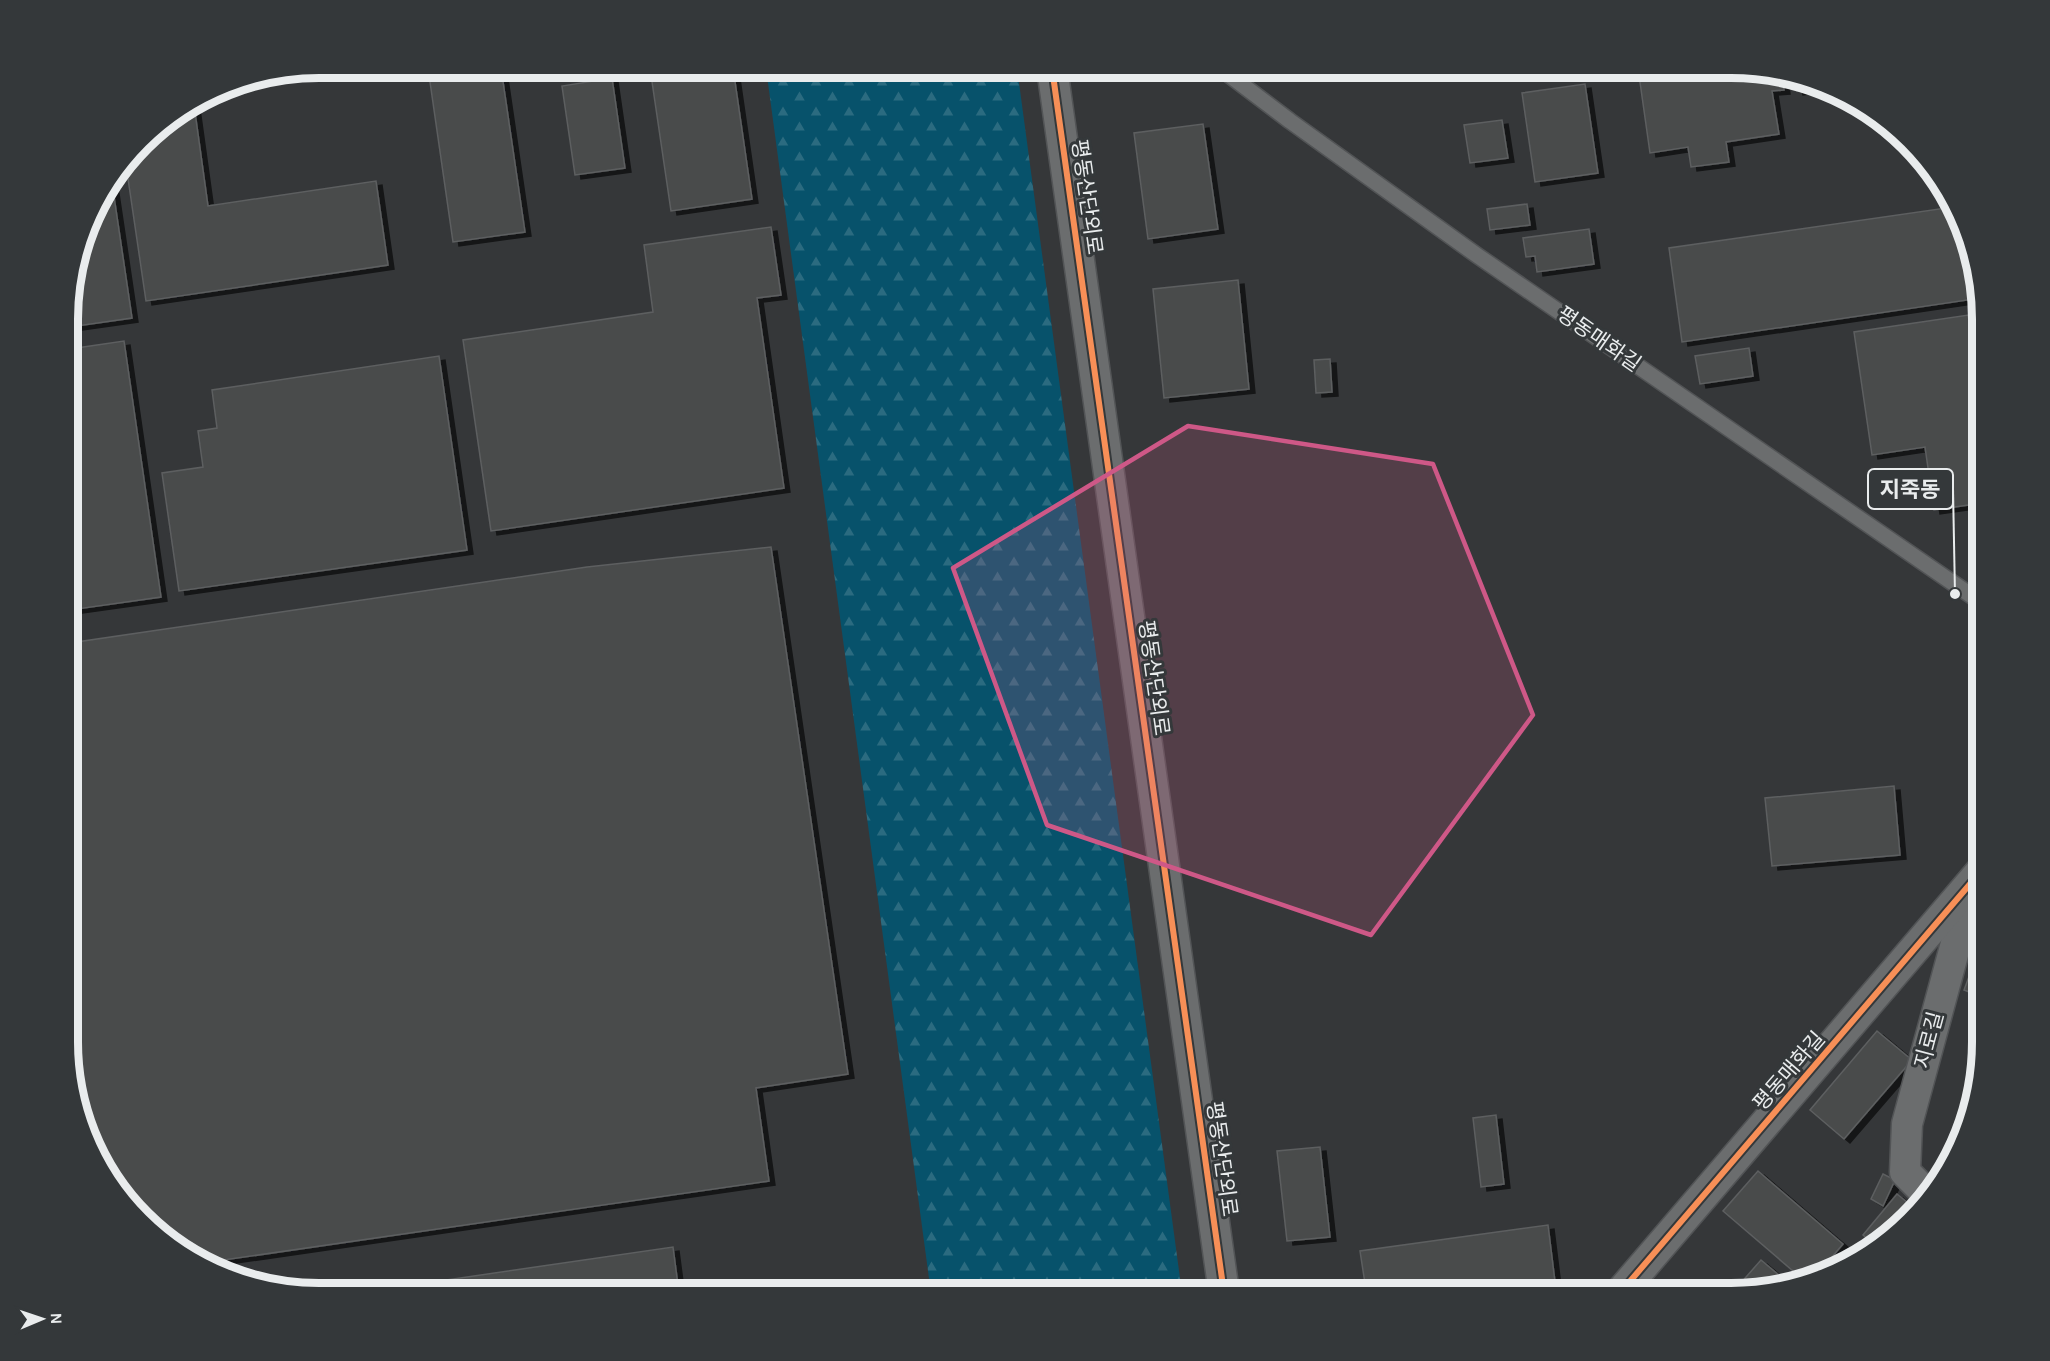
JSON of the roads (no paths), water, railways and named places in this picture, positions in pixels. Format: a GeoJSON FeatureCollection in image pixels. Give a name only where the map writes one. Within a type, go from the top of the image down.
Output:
{"type":"FeatureCollection","features":[{"type":"Feature","properties":{"kind":"street","name":"평동산단외로"},"geometry":{"type":"LineString","coordinates":[[1053,78],[1223,1283]]}},
{"type":"Feature","properties":{"kind":"street","name":"평동매화길"},"geometry":{"type":"LineString","coordinates":[[1629,1283],[1972,882]]}},
{"type":"Feature","properties":{"kind":"street","name":"지로길"},"geometry":{"type":"LineString","coordinates":[[1922,1189],[1905,1172],[1907,1124],[1972,896]]}},
{"type":"Feature","properties":{"kind":"lane","name":"평동매화길"},"geometry":{"type":"LineString","coordinates":[[1233,78],[1478,256],[1972,596]]}},
{"type":"Feature","properties":{"kind":"place","name":"지죽동"},"geometry":{"type":"Point","coordinates":[1955,594]}}]}
